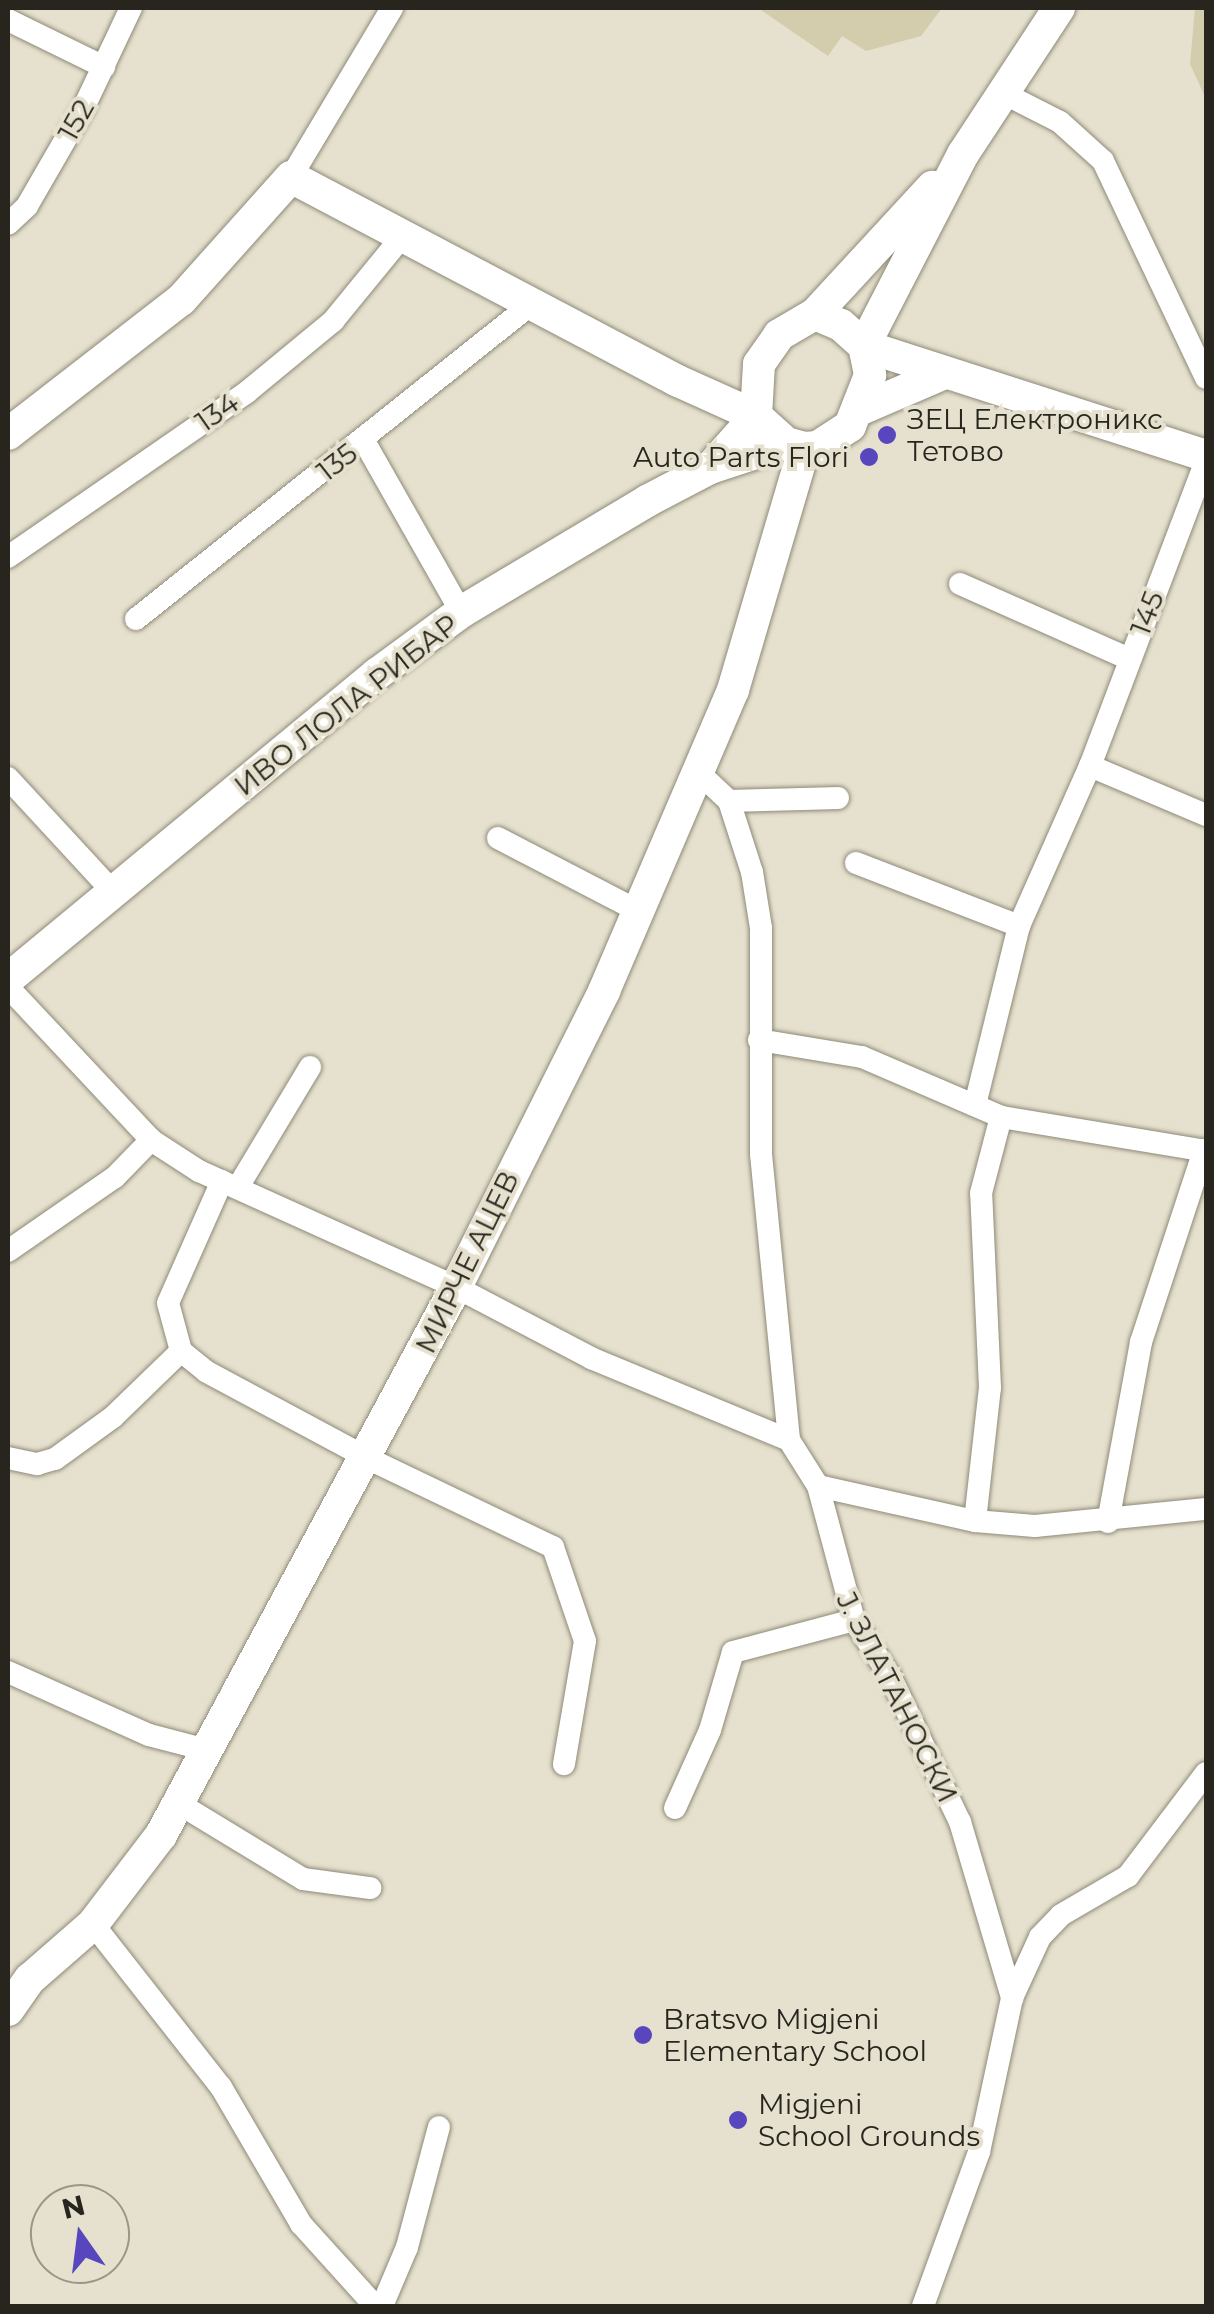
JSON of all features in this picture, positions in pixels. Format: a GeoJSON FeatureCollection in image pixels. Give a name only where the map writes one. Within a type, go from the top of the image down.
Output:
{"type":"FeatureCollection","features":[{"type":"Feature","properties":{"kind":"street","name":"152"},"geometry":{"type":"LineString","coordinates":[[8,224],[27,206],[104,67],[131,8]]}},
{"type":"Feature","properties":{"kind":"street"},"geometry":{"type":"LineString","coordinates":[[8,434],[181,300],[292,177],[392,8]]}},
{"type":"Feature","properties":{"kind":"street"},"geometry":{"type":"LineString","coordinates":[[710,468],[838,436],[861,409],[870,374],[864,346],[962,154],[1060,8]]}},
{"type":"Feature","properties":{"kind":"street"},"geometry":{"type":"LineString","coordinates":[[8,20],[104,67]]}},
{"type":"Feature","properties":{"kind":"street"},"geometry":{"type":"LineString","coordinates":[[1004,92],[1060,122],[1103,161],[1206,378]]}},
{"type":"Feature","properties":{"kind":"street"},"geometry":{"type":"LineString","coordinates":[[710,468],[756,416],[759,364],[780,335],[815,314],[962,154]]}},
{"type":"Feature","properties":{"kind":"street"},"geometry":{"type":"LineString","coordinates":[[292,177],[401,238],[534,302],[678,382],[756,416],[795,446]]}},
{"type":"Feature","properties":{"kind":"street","name":"134"},"geometry":{"type":"LineString","coordinates":[[8,557],[247,392],[333,321],[401,238]]}},
{"type":"Feature","properties":{"kind":"street","name":"135"},"geometry":{"type":"LineString","coordinates":[[136,619],[534,302]]}},
{"type":"Feature","properties":{"kind":"street"},"geometry":{"type":"LineString","coordinates":[[815,314],[841,325],[864,346],[1206,458]]}},
{"type":"Feature","properties":{"kind":"street"},"geometry":{"type":"LineString","coordinates":[[861,409],[946,373]]}},
{"type":"Feature","properties":{"kind":"street"},"geometry":{"type":"LineString","coordinates":[[364,441],[461,612]]}},
{"type":"Feature","properties":{"kind":"street","name":"МИРЧЕ АЦЕВ"},"geometry":{"type":"LineString","coordinates":[[8,2010],[30,1979],[93,1924],[128,1884],[178,1803],[369,1459],[456,1288],[638,911],[695,769],[733,690],[795,446]]}},
{"type":"Feature","properties":{"kind":"street","name":"145"},"geometry":{"type":"LineString","coordinates":[[976,1105],[1019,926],[1090,766],[1206,458]]}},
{"type":"Feature","properties":{"kind":"street","name":"ИВО ЛОЛА РИБАР"},"geometry":{"type":"LineString","coordinates":[[8,979],[461,612],[710,468]]}},
{"type":"Feature","properties":{"kind":"street"},"geometry":{"type":"LineString","coordinates":[[960,584],[1129,659]]}},
{"type":"Feature","properties":{"kind":"street"},"geometry":{"type":"LineString","coordinates":[[1090,766],[1206,815]]}},
{"type":"Feature","properties":{"kind":"street"},"geometry":{"type":"LineString","coordinates":[[695,769],[730,801],[838,798]]}},
{"type":"Feature","properties":{"kind":"street"},"geometry":{"type":"LineString","coordinates":[[8,778],[114,893]]}},
{"type":"Feature","properties":{"kind":"street","name":"Ј. ЗЛАТАНОСКИ"},"geometry":{"type":"LineString","coordinates":[[730,801],[752,872],[761,928],[759,1040],[770,1286],[789,1440],[818,1486],[854,1620],[890,1676],[960,1822],[1012,1998]]}},
{"type":"Feature","properties":{"kind":"street"},"geometry":{"type":"LineString","coordinates":[[498,838],[638,911]]}},
{"type":"Feature","properties":{"kind":"street"},"geometry":{"type":"LineString","coordinates":[[856,863],[1019,926]]}},
{"type":"Feature","properties":{"kind":"street"},"geometry":{"type":"LineString","coordinates":[[8,987],[151,1140],[230,1184],[456,1288],[591,1358],[789,1440]]}},
{"type":"Feature","properties":{"kind":"street"},"geometry":{"type":"LineString","coordinates":[[759,1040],[862,1057],[1001,1117],[1205,1151],[1141,1342],[1108,1522]]}},
{"type":"Feature","properties":{"kind":"street"},"geometry":{"type":"LineString","coordinates":[[310,1066],[230,1184],[168,1303],[181,1351],[207,1372],[369,1459],[552,1547],[585,1640],[564,1764]]}},
{"type":"Feature","properties":{"kind":"street"},"geometry":{"type":"LineString","coordinates":[[975,1520],[990,1388],[981,1193],[1001,1117]]}},
{"type":"Feature","properties":{"kind":"street"},"geometry":{"type":"LineString","coordinates":[[8,1251],[115,1177],[151,1140]]}},
{"type":"Feature","properties":{"kind":"street"},"geometry":{"type":"LineString","coordinates":[[8,1458],[37,1464],[55,1459],[113,1418],[181,1351]]}},
{"type":"Feature","properties":{"kind":"street"},"geometry":{"type":"LineString","coordinates":[[818,1486],[975,1520],[1035,1526],[1108,1522],[1206,1509]]}},
{"type":"Feature","properties":{"kind":"street"},"geometry":{"type":"LineString","coordinates":[[675,1808],[710,1730],[733,1652],[854,1620]]}},
{"type":"Feature","properties":{"kind":"street"},"geometry":{"type":"LineString","coordinates":[[8,1672],[149,1735],[206,1750]]}},
{"type":"Feature","properties":{"kind":"street"},"geometry":{"type":"LineString","coordinates":[[922,2306],[979,2152],[1012,1998],[1040,1937],[1061,1915],[1128,1876],[1200,1798],[1206,1773]]}},
{"type":"Feature","properties":{"kind":"street"},"geometry":{"type":"LineString","coordinates":[[178,1803],[303,1879],[370,1888]]}},
{"type":"Feature","properties":{"kind":"street"},"geometry":{"type":"LineString","coordinates":[[93,1924],[221,2087],[302,2224],[378,2306],[406,2247],[439,2127]]}},
{"type":"Feature","properties":{"kind":"shaded area"},"geometry":{"type":"Polygon","coordinates":[[[758,8],[942,8],[921,36],[866,51],[842,36],[828,56],[758,8]]]}},
{"type":"Feature","properties":{"kind":"shaded area"},"geometry":{"type":"Polygon","coordinates":[[[1195,8],[1206,8],[1206,99],[1190,64],[1195,8]]]}},
{"type":"Feature","properties":{"kind":"place","name":"ЗЕЦ Електроникс Тетово"},"geometry":{"type":"Point","coordinates":[887,435]}},
{"type":"Feature","properties":{"kind":"place","name":"Auto Parts Flori"},"geometry":{"type":"Point","coordinates":[869,457]}},
{"type":"Feature","properties":{"kind":"place","name":"Bratsvo Migjeni Elementary School"},"geometry":{"type":"Point","coordinates":[643,2035]}},
{"type":"Feature","properties":{"kind":"place","name":"Migjeni School Grounds"},"geometry":{"type":"Point","coordinates":[738,2120]}}]}
